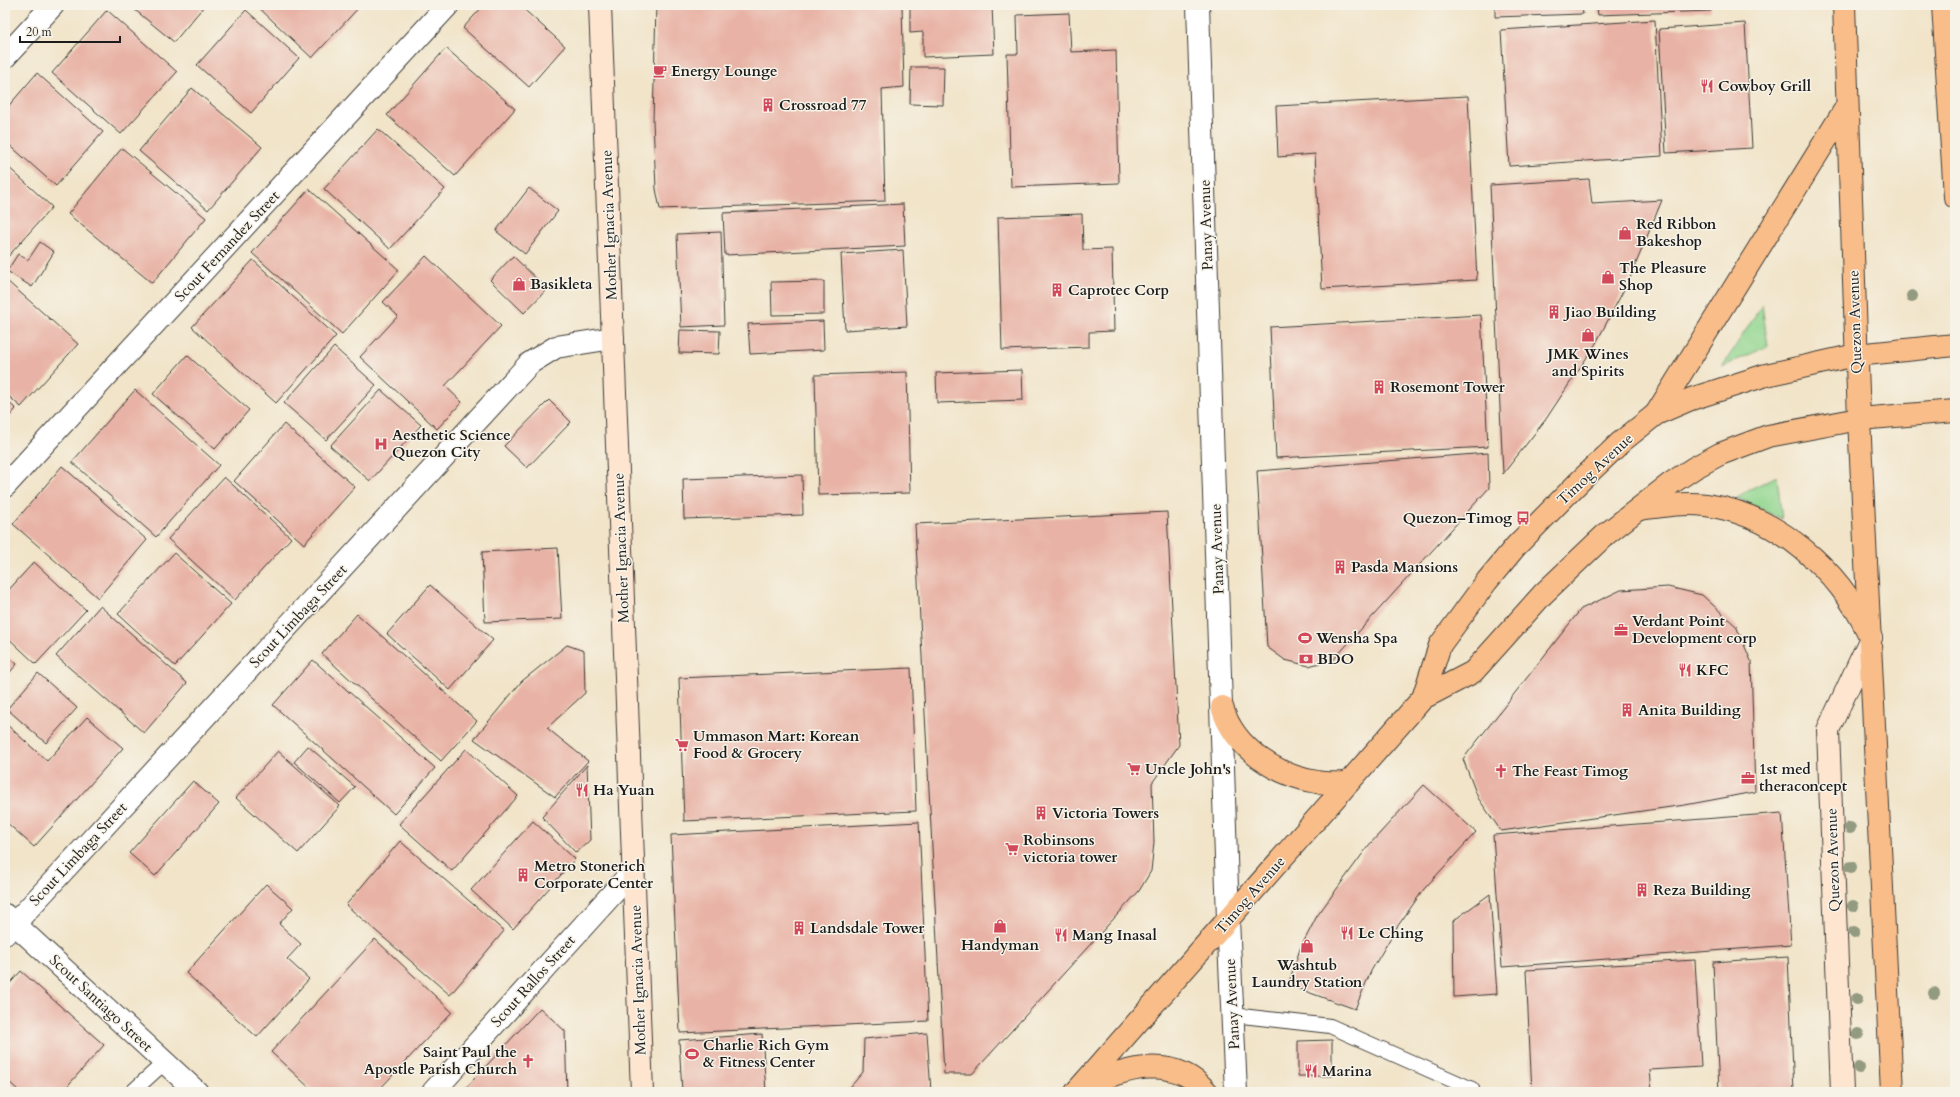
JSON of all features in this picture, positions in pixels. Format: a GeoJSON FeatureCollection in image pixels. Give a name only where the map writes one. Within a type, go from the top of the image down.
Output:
{"type":"FeatureCollection","features":[{"type":"Feature","properties":{"kind":"main road","name":"Quezon Avenue"},"geometry":{"type":"LineString","coordinates":[[1844,5],[1856,355],[1892,1092]]}},
{"type":"Feature","properties":{"kind":"main road"},"geometry":{"type":"LineString","coordinates":[[1947,20],[1955,58]]}},
{"type":"Feature","properties":{"kind":"main road"},"geometry":{"type":"LineString","coordinates":[[1947,20],[1955,197]]}},
{"type":"Feature","properties":{"kind":"main road"},"geometry":{"type":"LineString","coordinates":[[1656,414],[1847,106]]}},
{"type":"Feature","properties":{"kind":"main road","name":"Timog Avenue"},"geometry":{"type":"LineString","coordinates":[[1423,698],[1440,645],[1486,581],[1516,546],[1579,482],[1621,442],[1656,414],[1691,398],[1766,375],[1856,355],[1955,345]]}},
{"type":"Feature","properties":{"kind":"main road","name":"Timog Avenue"},"geometry":{"type":"LineString","coordinates":[[1078,1090],[1423,698],[1474,672],[1543,594],[1604,535],[1636,510],[1676,480],[1720,454],[1768,436],[1859,419],[1955,411]]}},
{"type":"Feature","properties":{"kind":"main road"},"geometry":{"type":"LineString","coordinates":[[1636,510],[1671,504],[1706,505],[1738,513],[1772,528],[1804,551],[1825,569],[1844,590],[1859,613],[1871,638]]}},
{"type":"Feature","properties":{"kind":"main road"},"geometry":{"type":"LineString","coordinates":[[1222,707],[1225,718],[1242,741],[1251,751],[1275,768],[1288,774],[1318,782],[1348,783]]}},
{"type":"Feature","properties":{"kind":"main road"},"geometry":{"type":"LineString","coordinates":[[1078,1090],[1127,1070],[1145,1067],[1164,1068],[1184,1074],[1208,1092]]}},
{"type":"Feature","properties":{"kind":"street"},"geometry":{"type":"LineString","coordinates":[[5,57],[53,5]]}},
{"type":"Feature","properties":{"kind":"street","name":"Scout Fernandez Street"},"geometry":{"type":"LineString","coordinates":[[5,486],[448,5]]}},
{"type":"Feature","properties":{"kind":"street","name":"Mother Ignacia Avenue"},"geometry":{"type":"LineString","coordinates":[[600,5],[642,1092]]}},
{"type":"Feature","properties":{"kind":"street","name":"Panay Avenue"},"geometry":{"type":"LineString","coordinates":[[1198,5],[1228,919],[1236,1092]]}},
{"type":"Feature","properties":{"kind":"street","name":"Scout Limbaga Street"},"geometry":{"type":"LineString","coordinates":[[8,924],[530,364],[556,347],[613,338]]}},
{"type":"Feature","properties":{"kind":"street","name":"Quezon Avenue"},"geometry":{"type":"LineString","coordinates":[[1842,1092],[1828,730],[1871,638]]}},
{"type":"Feature","properties":{"kind":"street","name":"Scout Rallos Street"},"geometry":{"type":"LineString","coordinates":[[433,1092],[633,871]]}},
{"type":"Feature","properties":{"kind":"street","name":"Scout Santiago Street"},"geometry":{"type":"LineString","coordinates":[[8,924],[197,1092]]}},
{"type":"Feature","properties":{"kind":"lane"},"geometry":{"type":"LineString","coordinates":[[1233,1015],[1330,1026],[1472,1089]]}},
{"type":"Feature","properties":{"kind":"lane"},"geometry":{"type":"LineString","coordinates":[[132,1092],[165,1062]]}},
{"type":"Feature","properties":{"kind":"green space"},"geometry":{"type":"Polygon","coordinates":[[[1762,305],[1768,346],[1722,367],[1762,305]]]}},
{"type":"Feature","properties":{"kind":"green space"},"geometry":{"type":"Polygon","coordinates":[[[1777,476],[1782,519],[1737,498],[1746,491],[1777,476]]]}},
{"type":"Feature","properties":{"kind":"building"},"geometry":{"type":"Polygon","coordinates":[[[129,5],[205,5],[174,42],[129,5]]]}},
{"type":"Feature","properties":{"kind":"building"},"geometry":{"type":"Polygon","coordinates":[[[256,5],[361,5],[312,58],[256,5]]]}},
{"type":"Feature","properties":{"kind":"building"},"geometry":{"type":"Polygon","coordinates":[[[484,5],[519,5],[565,46],[529,87],[463,28],[484,5]]]}},
{"type":"Feature","properties":{"kind":"building","name":"Crossroad 77"},"geometry":{"type":"Polygon","coordinates":[[[656,5],[902,5],[904,87],[882,89],[885,201],[660,209],[656,189],[653,121],[656,5]]]}},
{"type":"Feature","properties":{"kind":"building"},"geometry":{"type":"Polygon","coordinates":[[[910,5],[992,5],[994,54],[923,57],[923,32],[910,33],[910,5]]]}},
{"type":"Feature","properties":{"kind":"building"},"geometry":{"type":"Polygon","coordinates":[[[1495,5],[1711,5],[1711,11],[1598,15],[1597,7],[1582,7],[1583,14],[1495,17],[1495,5]]]}},
{"type":"Feature","properties":{"kind":"building"},"geometry":{"type":"Polygon","coordinates":[[[107,10],[177,72],[121,134],[52,73],[107,10]]]}},
{"type":"Feature","properties":{"kind":"building"},"geometry":{"type":"Polygon","coordinates":[[[246,10],[299,58],[251,113],[197,65],[246,10]]]}},
{"type":"Feature","properties":{"kind":"building"},"geometry":{"type":"Polygon","coordinates":[[[1069,13],[1071,52],[1116,50],[1119,183],[1011,187],[1007,54],[1018,54],[1017,15],[1069,13]]]}},
{"type":"Feature","properties":{"kind":"building"},"geometry":{"type":"Polygon","coordinates":[[[1655,20],[1662,156],[1509,166],[1501,30],[1655,20]]]}},
{"type":"Feature","properties":{"kind":"building"},"geometry":{"type":"Polygon","coordinates":[[[1745,23],[1752,148],[1666,153],[1659,29],[1745,23]]]}},
{"type":"Feature","properties":{"kind":"building"},"geometry":{"type":"Polygon","coordinates":[[[446,48],[515,109],[455,176],[387,115],[446,48]]]}},
{"type":"Feature","properties":{"kind":"building"},"geometry":{"type":"Polygon","coordinates":[[[911,67],[944,67],[943,105],[910,104],[911,67]]]}},
{"type":"Feature","properties":{"kind":"building"},"geometry":{"type":"Polygon","coordinates":[[[37,73],[103,132],[56,186],[5,141],[5,110],[37,73]]]}},
{"type":"Feature","properties":{"kind":"building"},"geometry":{"type":"Polygon","coordinates":[[[192,88],[262,147],[208,210],[139,151],[192,88]]]}},
{"type":"Feature","properties":{"kind":"building"},"geometry":{"type":"Polygon","coordinates":[[[1468,96],[1477,280],[1322,289],[1315,154],[1278,157],[1276,106],[1468,96]]]}},
{"type":"Feature","properties":{"kind":"building"},"geometry":{"type":"Polygon","coordinates":[[[378,129],[445,189],[390,249],[324,189],[378,129]]]}},
{"type":"Feature","properties":{"kind":"building"},"geometry":{"type":"Polygon","coordinates":[[[122,148],[206,218],[152,283],[68,214],[122,148]]]}},
{"type":"Feature","properties":{"kind":"building"},"geometry":{"type":"Polygon","coordinates":[[[5,164],[52,207],[5,260],[5,164]]]}},
{"type":"Feature","properties":{"kind":"building","name":"Jiao Building"},"geometry":{"type":"Polygon","coordinates":[[[1589,179],[1592,204],[1662,200],[1630,278],[1595,345],[1546,419],[1503,474],[1490,185],[1589,179]]]}},
{"type":"Feature","properties":{"kind":"building"},"geometry":{"type":"Polygon","coordinates":[[[529,188],[558,211],[525,254],[496,231],[529,188]]]}},
{"type":"Feature","properties":{"kind":"building"},"geometry":{"type":"Polygon","coordinates":[[[309,189],[399,270],[342,334],[252,253],[309,189]]]}},
{"type":"Feature","properties":{"kind":"building"},"geometry":{"type":"Polygon","coordinates":[[[903,204],[905,246],[725,255],[723,213],[903,204]]]}},
{"type":"Feature","properties":{"kind":"building","name":"Caprotec Corp"},"geometry":{"type":"Polygon","coordinates":[[[1082,214],[1083,250],[1112,249],[1114,331],[1089,332],[1089,347],[1002,350],[998,217],[1082,214]]]}},
{"type":"Feature","properties":{"kind":"building"},"geometry":{"type":"Polygon","coordinates":[[[721,232],[724,325],[681,327],[677,234],[721,232]]]}},
{"type":"Feature","properties":{"kind":"building"},"geometry":{"type":"Polygon","coordinates":[[[40,242],[54,252],[32,287],[7,271],[18,254],[28,260],[40,242]]]}},
{"type":"Feature","properties":{"kind":"building"},"geometry":{"type":"Polygon","coordinates":[[[903,250],[907,326],[845,330],[841,254],[903,250]]]}},
{"type":"Feature","properties":{"kind":"building"},"geometry":{"type":"Polygon","coordinates":[[[426,256],[501,326],[445,386],[462,402],[437,429],[360,357],[398,316],[383,302],[426,256]]]}},
{"type":"Feature","properties":{"kind":"building","name":"Basikleta"},"geometry":{"type":"Polygon","coordinates":[[[513,256],[547,289],[524,313],[490,280],[513,256]]]}},
{"type":"Feature","properties":{"kind":"building"},"geometry":{"type":"Polygon","coordinates":[[[253,260],[336,336],[276,403],[192,327],[253,260]]]}},
{"type":"Feature","properties":{"kind":"building"},"geometry":{"type":"Polygon","coordinates":[[[6,280],[78,344],[21,407],[5,393],[6,280]]]}},
{"type":"Feature","properties":{"kind":"building"},"geometry":{"type":"Polygon","coordinates":[[[824,281],[824,314],[772,315],[771,282],[824,281]]]}},
{"type":"Feature","properties":{"kind":"building","name":"Rosemont Tower"},"geometry":{"type":"Polygon","coordinates":[[[1481,315],[1488,447],[1276,458],[1270,327],[1481,315]]]}},
{"type":"Feature","properties":{"kind":"building"},"geometry":{"type":"Polygon","coordinates":[[[823,321],[824,350],[750,354],[748,324],[823,321]]]}},
{"type":"Feature","properties":{"kind":"building"},"geometry":{"type":"Polygon","coordinates":[[[680,330],[720,331],[719,354],[679,353],[680,330]]]}},
{"type":"Feature","properties":{"kind":"building"},"geometry":{"type":"Polygon","coordinates":[[[334,347],[376,385],[326,440],[284,403],[334,347]]]}},
{"type":"Feature","properties":{"kind":"building"},"geometry":{"type":"Polygon","coordinates":[[[187,355],[249,410],[215,449],[153,394],[187,355]]]}},
{"type":"Feature","properties":{"kind":"building"},"geometry":{"type":"Polygon","coordinates":[[[1022,370],[1023,400],[937,403],[936,373],[1022,370]]]}},
{"type":"Feature","properties":{"kind":"building"},"geometry":{"type":"Polygon","coordinates":[[[907,372],[910,493],[818,495],[815,375],[907,372]]]}},
{"type":"Feature","properties":{"kind":"building"},"geometry":{"type":"Polygon","coordinates":[[[135,390],[219,465],[156,537],[72,462],[135,390]]]}},
{"type":"Feature","properties":{"kind":"building"},"geometry":{"type":"Polygon","coordinates":[[[381,390],[421,425],[370,481],[330,446],[381,390]]]}},
{"type":"Feature","properties":{"kind":"building"},"geometry":{"type":"Polygon","coordinates":[[[5,399],[16,409],[5,421],[5,399]]]}},
{"type":"Feature","properties":{"kind":"building"},"geometry":{"type":"Polygon","coordinates":[[[549,400],[571,422],[527,468],[504,446],[549,400]]]}},
{"type":"Feature","properties":{"kind":"building"},"geometry":{"type":"Polygon","coordinates":[[[284,424],[355,487],[304,544],[234,481],[284,424]]]}},
{"type":"Feature","properties":{"kind":"building","name":"Pasda Mansions"},"geometry":{"type":"Polygon","coordinates":[[[1488,453],[1489,488],[1334,659],[1309,666],[1285,660],[1267,647],[1257,471],[1488,453]]]}},
{"type":"Feature","properties":{"kind":"building"},"geometry":{"type":"Polygon","coordinates":[[[62,466],[147,540],[98,598],[13,524],[62,466]]]}},
{"type":"Feature","properties":{"kind":"building"},"geometry":{"type":"Polygon","coordinates":[[[802,475],[803,515],[684,519],[683,479],[802,475]]]}},
{"type":"Feature","properties":{"kind":"building"},"geometry":{"type":"Polygon","coordinates":[[[224,477],[291,538],[235,600],[168,539],[224,477]]]}},
{"type":"Feature","properties":{"kind":"building","name":"Victoria Towers"},"geometry":{"type":"Polygon","coordinates":[[[1167,512],[1179,745],[1152,783],[1154,842],[1151,871],[1139,891],[972,1074],[944,1074],[915,524],[1167,512]]]}},
{"type":"Feature","properties":{"kind":"building"},"geometry":{"type":"Polygon","coordinates":[[[558,548],[562,619],[485,622],[482,552],[558,548]]]}},
{"type":"Feature","properties":{"kind":"building"},"geometry":{"type":"Polygon","coordinates":[[[174,553],[231,604],[175,666],[118,614],[174,553]]]}},
{"type":"Feature","properties":{"kind":"building"},"geometry":{"type":"Polygon","coordinates":[[[34,562],[86,610],[36,664],[5,635],[5,594],[34,562]]]}},
{"type":"Feature","properties":{"kind":"building"},"geometry":{"type":"Polygon","coordinates":[[[430,585],[493,640],[450,690],[387,634],[430,585]]]}},
{"type":"Feature","properties":{"kind":"building","name":"Anita Building"},"geometry":{"type":"Polygon","coordinates":[[[1668,587],[1702,595],[1736,626],[1751,661],[1755,792],[1685,805],[1501,831],[1478,798],[1463,759],[1581,609],[1621,590],[1668,587]]]}},
{"type":"Feature","properties":{"kind":"building"},"geometry":{"type":"Polygon","coordinates":[[[100,606],[187,683],[144,733],[56,656],[100,606]]]}},
{"type":"Feature","properties":{"kind":"building"},"geometry":{"type":"Polygon","coordinates":[[[357,614],[477,721],[441,761],[322,654],[357,614]]]}},
{"type":"Feature","properties":{"kind":"building"},"geometry":{"type":"Polygon","coordinates":[[[567,645],[584,651],[585,693],[547,728],[588,761],[555,797],[474,739],[522,681],[567,645]]]}},
{"type":"Feature","properties":{"kind":"building"},"geometry":{"type":"Polygon","coordinates":[[[5,654],[17,664],[5,678],[5,654]]]}},
{"type":"Feature","properties":{"kind":"building"},"geometry":{"type":"Polygon","coordinates":[[[313,660],[435,768],[394,814],[273,705],[313,660]]]}},
{"type":"Feature","properties":{"kind":"building"},"geometry":{"type":"Polygon","coordinates":[[[911,668],[916,811],[684,821],[679,678],[911,668]]]}},
{"type":"Feature","properties":{"kind":"building"},"geometry":{"type":"Polygon","coordinates":[[[38,673],[77,708],[46,743],[7,709],[38,673]]]}},
{"type":"Feature","properties":{"kind":"building"},"geometry":{"type":"Polygon","coordinates":[[[87,717],[123,748],[34,847],[5,821],[5,723],[47,761],[87,717]]]}},
{"type":"Feature","properties":{"kind":"building"},"geometry":{"type":"Polygon","coordinates":[[[308,746],[355,787],[340,803],[294,762],[308,746]]]}},
{"type":"Feature","properties":{"kind":"building"},"geometry":{"type":"Polygon","coordinates":[[[466,749],[518,796],[452,871],[399,824],[466,749]]]}},
{"type":"Feature","properties":{"kind":"building"},"geometry":{"type":"Polygon","coordinates":[[[278,751],[340,806],[298,853],[236,798],[278,751]]]}},
{"type":"Feature","properties":{"kind":"building"},"geometry":{"type":"Polygon","coordinates":[[[587,765],[590,840],[576,853],[542,817],[587,765]]]}},
{"type":"Feature","properties":{"kind":"building"},"geometry":{"type":"Polygon","coordinates":[[[193,781],[219,804],[155,876],[129,853],[193,781]]]}},
{"type":"Feature","properties":{"kind":"building"},"geometry":{"type":"Polygon","coordinates":[[[1424,785],[1476,832],[1424,889],[1397,927],[1371,971],[1355,1009],[1288,985],[1300,949],[1317,916],[1369,845],[1424,785]]]}},
{"type":"Feature","properties":{"kind":"building","name":"Reza Building"},"geometry":{"type":"Polygon","coordinates":[[[1782,813],[1791,945],[1502,967],[1493,835],[1782,813]]]}},
{"type":"Feature","properties":{"kind":"building","name":"Metro Stonerich Corporate Center"},"geometry":{"type":"Polygon","coordinates":[[[533,821],[575,859],[513,929],[471,890],[533,821]]]}},
{"type":"Feature","properties":{"kind":"building","name":"Landsdale Tower"},"geometry":{"type":"Polygon","coordinates":[[[919,822],[928,1021],[680,1033],[671,835],[919,822]]]}},
{"type":"Feature","properties":{"kind":"building"},"geometry":{"type":"Polygon","coordinates":[[[400,841],[504,931],[450,995],[346,905],[400,841]]]}},
{"type":"Feature","properties":{"kind":"building"},"geometry":{"type":"Polygon","coordinates":[[[266,884],[293,908],[279,924],[301,944],[287,959],[309,979],[257,1037],[186,973],[266,884]]]}},
{"type":"Feature","properties":{"kind":"building"},"geometry":{"type":"Polygon","coordinates":[[[1490,894],[1497,994],[1454,997],[1453,921],[1490,894]]]}},
{"type":"Feature","properties":{"kind":"building"},"geometry":{"type":"Polygon","coordinates":[[[375,939],[452,1012],[377,1092],[314,1092],[271,1052],[375,939]]]}},
{"type":"Feature","properties":{"kind":"building"},"geometry":{"type":"Polygon","coordinates":[[[1788,957],[1794,1092],[1719,1092],[1713,962],[1788,957]]]}},
{"type":"Feature","properties":{"kind":"building"},"geometry":{"type":"Polygon","coordinates":[[[1695,960],[1701,1067],[1650,1070],[1652,1092],[1532,1092],[1526,970],[1695,960]]]}},
{"type":"Feature","properties":{"kind":"building"},"geometry":{"type":"Polygon","coordinates":[[[21,971],[104,1045],[62,1092],[20,1092],[5,1078],[5,989],[21,971]]]}},
{"type":"Feature","properties":{"kind":"building","name":"Saint Paul the Apostle Parish Church"},"geometry":{"type":"Polygon","coordinates":[[[540,1008],[565,1031],[567,1092],[462,1092],[540,1008]]]}},
{"type":"Feature","properties":{"kind":"building"},"geometry":{"type":"Polygon","coordinates":[[[927,1033],[931,1092],[846,1092],[863,1072],[864,1039],[927,1033]]]}},
{"type":"Feature","properties":{"kind":"building"},"geometry":{"type":"Polygon","coordinates":[[[762,1034],[766,1092],[682,1092],[679,1040],[762,1034]]]}},
{"type":"Feature","properties":{"kind":"building"},"geometry":{"type":"Polygon","coordinates":[[[1332,1040],[1332,1076],[1298,1076],[1298,1041],[1332,1040]]]}},
{"type":"Feature","properties":{"kind":"place","name":"Energy Lounge"},"geometry":{"type":"Point","coordinates":[660,71]}},
{"type":"Feature","properties":{"kind":"place","name":"Cowboy Grill"},"geometry":{"type":"Point","coordinates":[1707,86]}},
{"type":"Feature","properties":{"kind":"place","name":"Crossroad 77"},"geometry":{"type":"Point","coordinates":[768,105]}},
{"type":"Feature","properties":{"kind":"place","name":"Red Ribbon Bakeshop"},"geometry":{"type":"Point","coordinates":[1625,233]}},
{"type":"Feature","properties":{"kind":"place","name":"The Pleasure Shop"},"geometry":{"type":"Point","coordinates":[1608,277]}},
{"type":"Feature","properties":{"kind":"place","name":"Basikleta"},"geometry":{"type":"Point","coordinates":[519,284]}},
{"type":"Feature","properties":{"kind":"place","name":"Caprotec Corp"},"geometry":{"type":"Point","coordinates":[1057,290]}},
{"type":"Feature","properties":{"kind":"place","name":"Jiao Building"},"geometry":{"type":"Point","coordinates":[1554,312]}},
{"type":"Feature","properties":{"kind":"place","name":"JMK Wines and Spirits"},"geometry":{"type":"Point","coordinates":[1588,335]}},
{"type":"Feature","properties":{"kind":"place","name":"Rosemont Tower"},"geometry":{"type":"Point","coordinates":[1379,387]}},
{"type":"Feature","properties":{"kind":"place","name":"Aesthetic Science Quezon City"},"geometry":{"type":"Point","coordinates":[381,444]}},
{"type":"Feature","properties":{"kind":"place","name":"Quezon–Timog"},"geometry":{"type":"Point","coordinates":[1523,518]}},
{"type":"Feature","properties":{"kind":"place","name":"Pasda Mansions"},"geometry":{"type":"Point","coordinates":[1340,567]}},
{"type":"Feature","properties":{"kind":"place","name":"Verdant Point Development corp"},"geometry":{"type":"Point","coordinates":[1621,630]}},
{"type":"Feature","properties":{"kind":"place","name":"Wensha Spa"},"geometry":{"type":"Point","coordinates":[1305,638]}},
{"type":"Feature","properties":{"kind":"place","name":"BDO"},"geometry":{"type":"Point","coordinates":[1306,659]}},
{"type":"Feature","properties":{"kind":"place","name":"KFC"},"geometry":{"type":"Point","coordinates":[1685,670]}},
{"type":"Feature","properties":{"kind":"place","name":"Anita Building"},"geometry":{"type":"Point","coordinates":[1627,710]}},
{"type":"Feature","properties":{"kind":"place","name":"Ummason Mart: Korean Food & Grocery"},"geometry":{"type":"Point","coordinates":[682,745]}},
{"type":"Feature","properties":{"kind":"place","name":"Uncle John's"},"geometry":{"type":"Point","coordinates":[1134,769]}},
{"type":"Feature","properties":{"kind":"place","name":"The Feast Timog"},"geometry":{"type":"Point","coordinates":[1501,771]}},
{"type":"Feature","properties":{"kind":"place","name":"1st med theraconcept"},"geometry":{"type":"Point","coordinates":[1748,778]}},
{"type":"Feature","properties":{"kind":"place","name":"Ha Yuan"},"geometry":{"type":"Point","coordinates":[582,790]}},
{"type":"Feature","properties":{"kind":"place","name":"Victoria Towers"},"geometry":{"type":"Point","coordinates":[1041,813]}},
{"type":"Feature","properties":{"kind":"place","name":"Robinsons victoria tower"},"geometry":{"type":"Point","coordinates":[1012,849]}},
{"type":"Feature","properties":{"kind":"place","name":"Metro Stonerich Corporate Center"},"geometry":{"type":"Point","coordinates":[523,875]}},
{"type":"Feature","properties":{"kind":"place","name":"Reza Building"},"geometry":{"type":"Point","coordinates":[1642,890]}},
{"type":"Feature","properties":{"kind":"place","name":"Handyman"},"geometry":{"type":"Point","coordinates":[1000,926]}},
{"type":"Feature","properties":{"kind":"place","name":"Landsdale Tower"},"geometry":{"type":"Point","coordinates":[799,928]}},
{"type":"Feature","properties":{"kind":"place","name":"Le Ching"},"geometry":{"type":"Point","coordinates":[1347,933]}},
{"type":"Feature","properties":{"kind":"place","name":"Mang Inasal"},"geometry":{"type":"Point","coordinates":[1061,935]}},
{"type":"Feature","properties":{"kind":"place","name":"Washtub Laundry Station"},"geometry":{"type":"Point","coordinates":[1307,946]}},
{"type":"Feature","properties":{"kind":"place","name":"Charlie Rich Gym & Fitness Center"},"geometry":{"type":"Point","coordinates":[692,1054]}},
{"type":"Feature","properties":{"kind":"place","name":"Saint Paul the Apostle Parish Church"},"geometry":{"type":"Point","coordinates":[528,1061]}},
{"type":"Feature","properties":{"kind":"place","name":"Marina"},"geometry":{"type":"Point","coordinates":[1311,1071]}}]}
